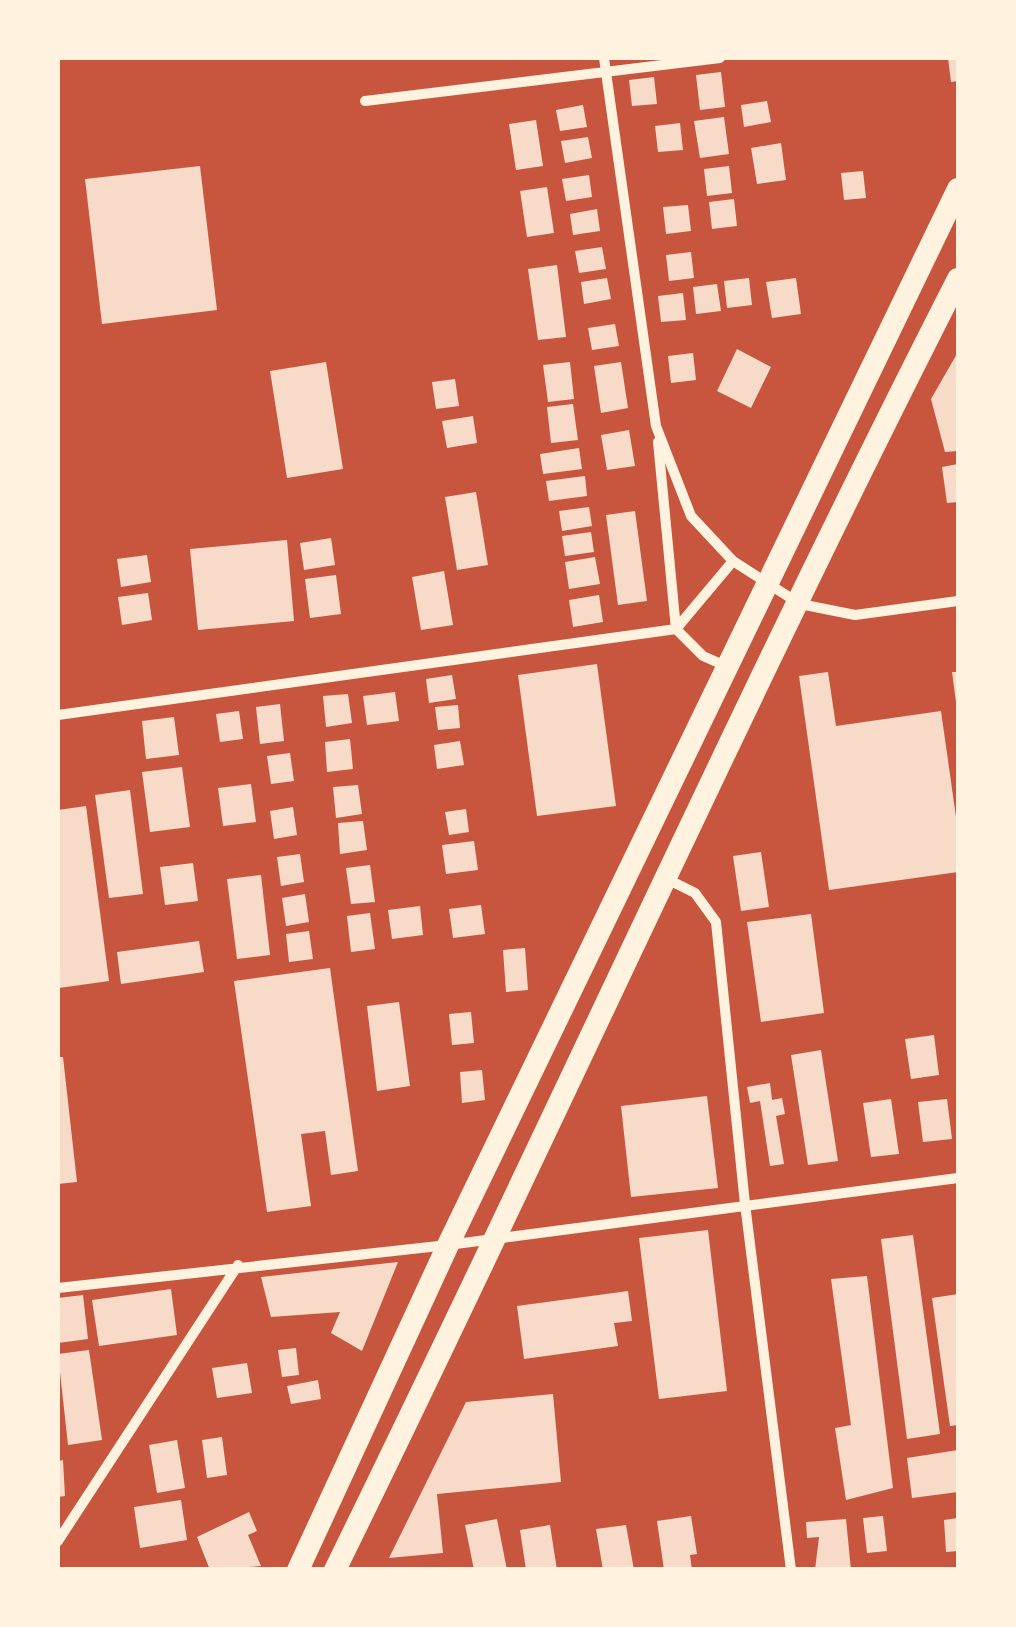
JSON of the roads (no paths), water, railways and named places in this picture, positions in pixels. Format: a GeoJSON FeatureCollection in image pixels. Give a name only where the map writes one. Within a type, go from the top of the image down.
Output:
{"type":"FeatureCollection","features":[{"type":"Feature","properties":{"kind":"main road"},"geometry":{"type":"LineString","coordinates":[[298,1570],[448,1245],[958,190]]}},
{"type":"Feature","properties":{"kind":"main road"},"geometry":{"type":"LineString","coordinates":[[335,1570],[958,279]]}},
{"type":"Feature","properties":{"kind":"street"},"geometry":{"type":"LineString","coordinates":[[604,58],[656,426],[676,630],[703,656],[729,667]]}},
{"type":"Feature","properties":{"kind":"street"},"geometry":{"type":"LineString","coordinates":[[365,101],[720,58]]}},
{"type":"Feature","properties":{"kind":"street"},"geometry":{"type":"LineString","coordinates":[[656,426],[691,516],[733,561],[769,586],[800,604],[856,614],[958,602]]}},
{"type":"Feature","properties":{"kind":"street"},"geometry":{"type":"LineString","coordinates":[[58,715],[676,630],[733,561]]}},
{"type":"Feature","properties":{"kind":"street"},"geometry":{"type":"LineString","coordinates":[[666,878],[695,893],[716,922],[745,1204],[790,1570]]}},
{"type":"Feature","properties":{"kind":"street"},"geometry":{"type":"LineString","coordinates":[[58,1288],[238,1265],[448,1245],[958,1178]]}},
{"type":"Feature","properties":{"kind":"street"},"geometry":{"type":"LineString","coordinates":[[58,1541],[238,1265]]}}]}
